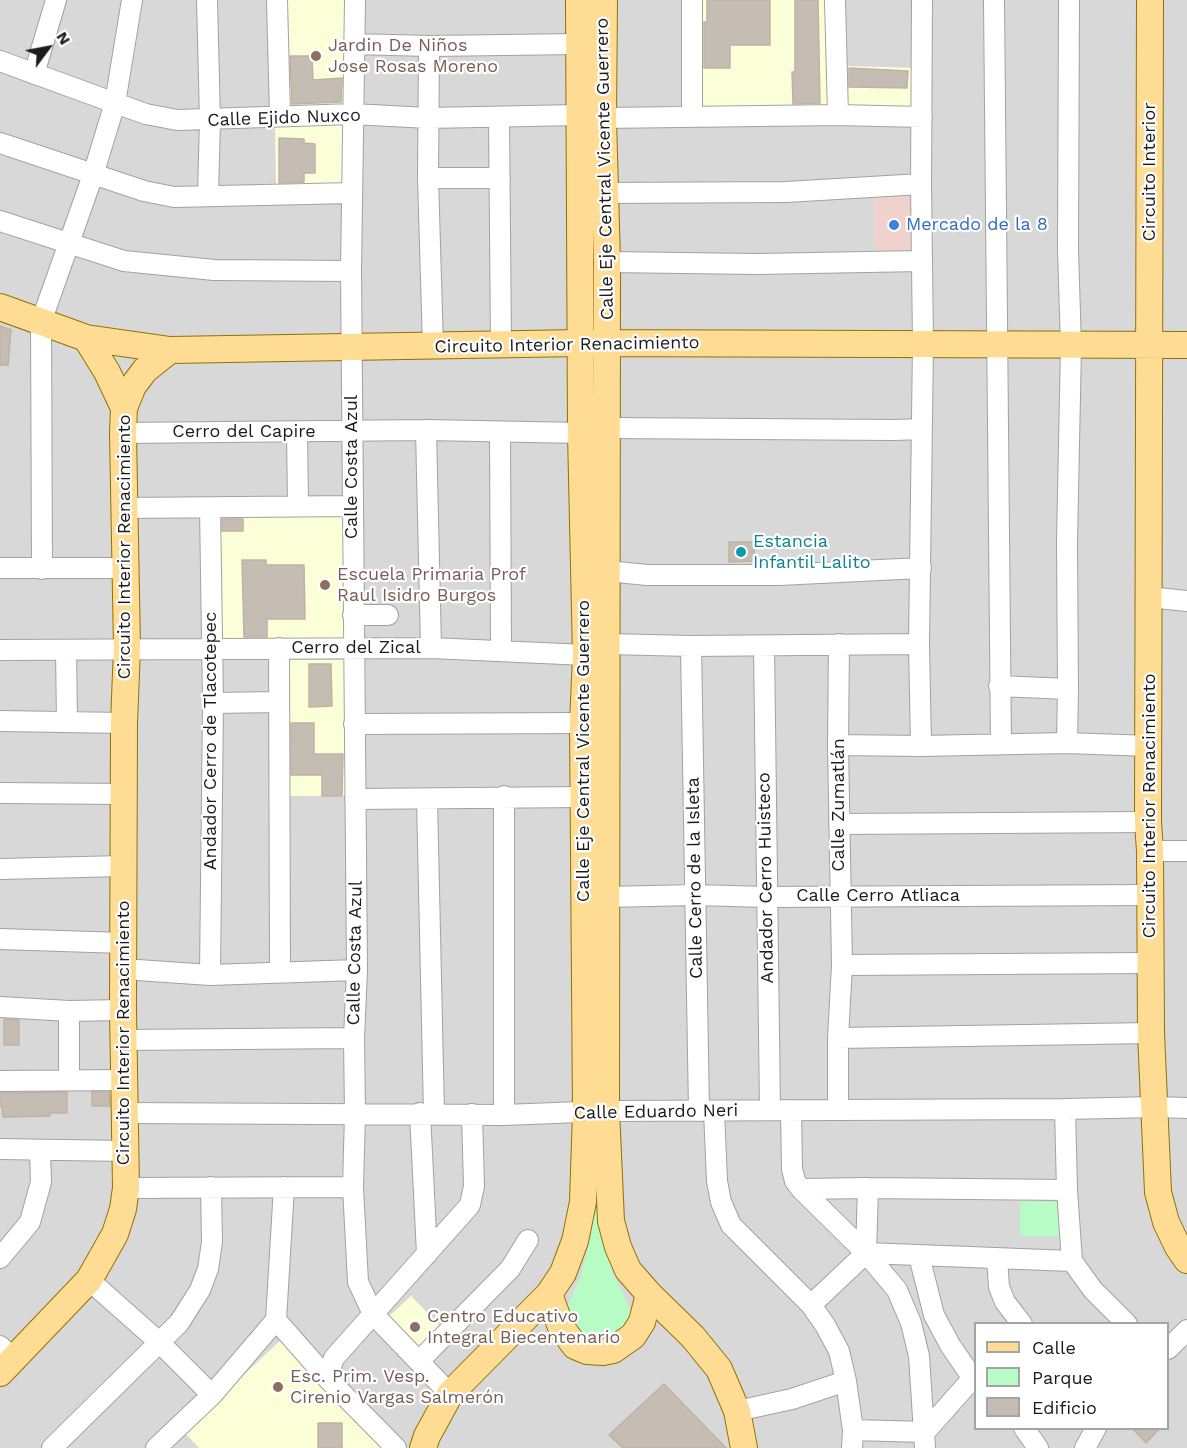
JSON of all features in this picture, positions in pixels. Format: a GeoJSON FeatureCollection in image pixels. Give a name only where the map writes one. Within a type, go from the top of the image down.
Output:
{"type":"FeatureCollection","features":[{"type":"Feature","properties":{"kind":"main road","name":"Calle Eje Central Vicente Guerrero"},"geometry":{"type":"LineString","coordinates":[[579,0],[578,44],[605,193],[607,262],[607,570],[597,649],[583,723],[583,797],[596,1112],[611,1221],[618,1247],[628,1270],[693,1337],[720,1369],[737,1411],[744,1448]]}},
{"type":"Feature","properties":{"kind":"main road","name":"Calle Eje Central Vicente Guerrero"},"geometry":{"type":"LineString","coordinates":[[423,1448],[450,1394],[549,1294],[563,1274],[575,1241],[583,1202],[596,1112],[606,897],[597,649],[581,433],[581,343],[591,116],[604,0]]}},
{"type":"Feature","properties":{"kind":"main road","name":"Circuito Interior"},"geometry":{"type":"LineString","coordinates":[[1150,0],[1150,345]]}},
{"type":"Feature","properties":{"kind":"main road"},"geometry":{"type":"LineString","coordinates":[[0,307],[86,338],[170,350]]}},
{"type":"Feature","properties":{"kind":"main road"},"geometry":{"type":"LineString","coordinates":[[86,338],[107,372],[124,420]]}},
{"type":"Feature","properties":{"kind":"main road","name":"Circuito Interior Renacimiento"},"geometry":{"type":"LineString","coordinates":[[5,1359],[89,1280],[115,1234],[123,1209],[126,1188],[123,1040],[124,723],[127,648],[124,568],[124,420],[133,386],[145,370],[170,350],[351,349],[581,343],[1187,345]]}},
{"type":"Feature","properties":{"kind":"main road","name":"Circuito Interior Renacimiento"},"geometry":{"type":"LineString","coordinates":[[1150,345],[1148,822],[1151,1033],[1158,1192],[1166,1222],[1187,1260]]}},
{"type":"Feature","properties":{"kind":"main road"},"geometry":{"type":"LineString","coordinates":[[549,1294],[561,1327],[575,1346],[587,1351],[603,1352],[613,1350],[633,1336],[642,1322],[649,1294]]}},
{"type":"Feature","properties":{"kind":"street"},"geometry":{"type":"LineString","coordinates":[[34,74],[56,0]]}},
{"type":"Feature","properties":{"kind":"street"},"geometry":{"type":"LineString","coordinates":[[42,569],[41,322],[93,175],[115,103],[132,0]]}},
{"type":"Feature","properties":{"kind":"street"},"geometry":{"type":"LineString","coordinates":[[207,0],[210,120],[208,196]]}},
{"type":"Feature","properties":{"kind":"street"},"geometry":{"type":"LineString","coordinates":[[277,0],[280,116]]}},
{"type":"Feature","properties":{"kind":"street","name":"Calle Costa Azul"},"geometry":{"type":"LineString","coordinates":[[355,0],[351,349],[357,970],[353,1187],[358,1282],[374,1314],[450,1394]]}},
{"type":"Feature","properties":{"kind":"street"},"geometry":{"type":"LineString","coordinates":[[692,0],[692,117]]}},
{"type":"Feature","properties":{"kind":"street"},"geometry":{"type":"LineString","coordinates":[[835,0],[838,115]]}},
{"type":"Feature","properties":{"kind":"street"},"geometry":{"type":"LineString","coordinates":[[921,746],[919,644],[923,344],[922,0]]}},
{"type":"Feature","properties":{"kind":"street"},"geometry":{"type":"LineString","coordinates":[[994,0],[1001,744]]}},
{"type":"Feature","properties":{"kind":"street"},"geometry":{"type":"LineString","coordinates":[[1066,743],[1071,346],[1068,250],[1069,0]]}},
{"type":"Feature","properties":{"kind":"street"},"geometry":{"type":"LineString","coordinates":[[354,44],[429,46],[578,44]]}},
{"type":"Feature","properties":{"kind":"street"},"geometry":{"type":"LineString","coordinates":[[429,46],[428,178],[433,346]]}},
{"type":"Feature","properties":{"kind":"street","name":"Calle Ejido Nuxco"},"geometry":{"type":"LineString","coordinates":[[0,61],[146,114],[177,120],[353,114],[428,118],[838,115],[922,117]]}},
{"type":"Feature","properties":{"kind":"street"},"geometry":{"type":"LineString","coordinates":[[499,118],[501,345]]}},
{"type":"Feature","properties":{"kind":"street"},"geometry":{"type":"LineString","coordinates":[[0,143],[93,175],[174,197],[352,193]]}},
{"type":"Feature","properties":{"kind":"street"},"geometry":{"type":"LineString","coordinates":[[428,178],[500,178]]}},
{"type":"Feature","properties":{"kind":"street"},"geometry":{"type":"LineString","coordinates":[[605,193],[786,192],[921,184]]}},
{"type":"Feature","properties":{"kind":"street"},"geometry":{"type":"LineString","coordinates":[[0,220],[124,261],[214,270],[351,271]]}},
{"type":"Feature","properties":{"kind":"street"},"geometry":{"type":"LineString","coordinates":[[607,262],[757,264],[921,261]]}},
{"type":"Feature","properties":{"kind":"street","name":"Cerro del Capire"},"geometry":{"type":"LineString","coordinates":[[124,420],[297,432],[426,430],[581,433]]}},
{"type":"Feature","properties":{"kind":"street"},"geometry":{"type":"LineString","coordinates":[[607,428],[922,429]]}},
{"type":"Feature","properties":{"kind":"street"},"geometry":{"type":"LineString","coordinates":[[426,430],[430,648]]}},
{"type":"Feature","properties":{"kind":"street"},"geometry":{"type":"LineString","coordinates":[[297,432],[298,505]]}},
{"type":"Feature","properties":{"kind":"street"},"geometry":{"type":"LineString","coordinates":[[500,432],[501,651]]}},
{"type":"Feature","properties":{"kind":"street"},"geometry":{"type":"LineString","coordinates":[[124,508],[353,506]]}},
{"type":"Feature","properties":{"kind":"street","name":"Andador Cerro de Tlacotepec"},"geometry":{"type":"LineString","coordinates":[[210,508],[213,703],[210,975]]}},
{"type":"Feature","properties":{"kind":"street"},"geometry":{"type":"LineString","coordinates":[[0,568],[124,568]]}},
{"type":"Feature","properties":{"kind":"street"},"geometry":{"type":"LineString","coordinates":[[607,570],[647,575],[779,575],[921,568]]}},
{"type":"Feature","properties":{"kind":"street"},"geometry":{"type":"LineString","coordinates":[[1149,597],[1187,601]]}},
{"type":"Feature","properties":{"kind":"street"},"geometry":{"type":"LineString","coordinates":[[353,615],[388,615]]}},
{"type":"Feature","properties":{"kind":"street","name":"Calle Zumatlán"},"geometry":{"type":"LineString","coordinates":[[838,1110],[838,1038],[842,965],[838,745],[840,644]]}},
{"type":"Feature","properties":{"kind":"street","name":"Cerro del Zical"},"geometry":{"type":"LineString","coordinates":[[0,650],[353,647],[501,651],[690,646],[919,644]]}},
{"type":"Feature","properties":{"kind":"street","name":"Calle Cerro de la Isleta"},"geometry":{"type":"LineString","coordinates":[[690,646],[696,895],[706,1111],[721,1202],[731,1225],[811,1305],[825,1325],[839,1351],[846,1381],[852,1439]]}},
{"type":"Feature","properties":{"kind":"street","name":"Andador Cerro Huisteco"},"geometry":{"type":"LineString","coordinates":[[764,646],[770,1110]]}},
{"type":"Feature","properties":{"kind":"street"},"geometry":{"type":"LineString","coordinates":[[279,648],[280,971]]}},
{"type":"Feature","properties":{"kind":"street"},"geometry":{"type":"LineString","coordinates":[[66,650],[67,722]]}},
{"type":"Feature","properties":{"kind":"street"},"geometry":{"type":"LineString","coordinates":[[999,686],[1068,689]]}},
{"type":"Feature","properties":{"kind":"street"},"geometry":{"type":"LineString","coordinates":[[213,703],[279,702]]}},
{"type":"Feature","properties":{"kind":"street"},"geometry":{"type":"LineString","coordinates":[[0,721],[124,723]]}},
{"type":"Feature","properties":{"kind":"street"},"geometry":{"type":"LineString","coordinates":[[354,724],[583,723]]}},
{"type":"Feature","properties":{"kind":"street"},"geometry":{"type":"LineString","coordinates":[[838,745],[1066,743],[1150,746]]}},
{"type":"Feature","properties":{"kind":"street"},"geometry":{"type":"LineString","coordinates":[[0,793],[124,794]]}},
{"type":"Feature","properties":{"kind":"street"},"geometry":{"type":"LineString","coordinates":[[504,796],[504,1114]]}},
{"type":"Feature","properties":{"kind":"street"},"geometry":{"type":"LineString","coordinates":[[355,799],[583,797]]}},
{"type":"Feature","properties":{"kind":"street"},"geometry":{"type":"LineString","coordinates":[[427,799],[427,1254]]}},
{"type":"Feature","properties":{"kind":"street"},"geometry":{"type":"LineString","coordinates":[[839,824],[1148,822]]}},
{"type":"Feature","properties":{"kind":"street"},"geometry":{"type":"LineString","coordinates":[[1150,851],[1187,851]]}},
{"type":"Feature","properties":{"kind":"street"},"geometry":{"type":"LineString","coordinates":[[0,869],[123,866]]}},
{"type":"Feature","properties":{"kind":"street","name":"Calle Cerro Atliaca"},"geometry":{"type":"LineString","coordinates":[[606,897],[1150,895]]}},
{"type":"Feature","properties":{"kind":"street"},"geometry":{"type":"LineString","coordinates":[[0,939],[123,943]]}},
{"type":"Feature","properties":{"kind":"street"},"geometry":{"type":"LineString","coordinates":[[842,965],[1150,963]]}},
{"type":"Feature","properties":{"kind":"street"},"geometry":{"type":"LineString","coordinates":[[123,969],[210,975],[357,970]]}},
{"type":"Feature","properties":{"kind":"street"},"geometry":{"type":"LineString","coordinates":[[0,1008],[69,1011],[123,1010]]}},
{"type":"Feature","properties":{"kind":"street"},"geometry":{"type":"LineString","coordinates":[[69,1011],[69,1080]]}},
{"type":"Feature","properties":{"kind":"street"},"geometry":{"type":"LineString","coordinates":[[838,1038],[1151,1033]]}},
{"type":"Feature","properties":{"kind":"street"},"geometry":{"type":"LineString","coordinates":[[123,1040],[354,1038]]}},
{"type":"Feature","properties":{"kind":"street"},"geometry":{"type":"LineString","coordinates":[[0,1081],[124,1080]]}},
{"type":"Feature","properties":{"kind":"street","name":"Calle Eduardo Neri"},"geometry":{"type":"LineString","coordinates":[[124,1113],[504,1114],[1187,1108]]}},
{"type":"Feature","properties":{"kind":"street"},"geometry":{"type":"LineString","coordinates":[[1065,1109],[1072,1261],[1092,1290],[1126,1322]]}},
{"type":"Feature","properties":{"kind":"street"},"geometry":{"type":"LineString","coordinates":[[791,1110],[792,1169],[795,1181],[866,1253],[897,1290],[911,1323],[919,1356],[925,1440]]}},
{"type":"Feature","properties":{"kind":"street"},"geometry":{"type":"LineString","coordinates":[[327,1378],[334,1358],[470,1205],[474,1186],[472,1113]]}},
{"type":"Feature","properties":{"kind":"street"},"geometry":{"type":"LineString","coordinates":[[0,1149],[125,1151]]}},
{"type":"Feature","properties":{"kind":"street"},"geometry":{"type":"LineString","coordinates":[[0,1258],[30,1222],[41,1182],[40,1150]]}},
{"type":"Feature","properties":{"kind":"street"},"geometry":{"type":"LineString","coordinates":[[60,1445],[179,1323],[200,1290],[208,1269],[212,1242],[211,1187]]}},
{"type":"Feature","properties":{"kind":"street"},"geometry":{"type":"LineString","coordinates":[[156,1448],[212,1395],[276,1320],[284,1187]]}},
{"type":"Feature","properties":{"kind":"street"},"geometry":{"type":"LineString","coordinates":[[126,1188],[353,1187]]}},
{"type":"Feature","properties":{"kind":"street"},"geometry":{"type":"LineString","coordinates":[[811,1305],[866,1253],[868,1188]]}},
{"type":"Feature","properties":{"kind":"street"},"geometry":{"type":"LineString","coordinates":[[801,1189],[1067,1191]]}},
{"type":"Feature","properties":{"kind":"street"},"geometry":{"type":"LineString","coordinates":[[419,1362],[510,1269],[528,1240]]}},
{"type":"Feature","properties":{"kind":"street"},"geometry":{"type":"LineString","coordinates":[[866,1253],[1072,1261]]}},
{"type":"Feature","properties":{"kind":"street"},"geometry":{"type":"LineString","coordinates":[[919,1256],[934,1315],[950,1345],[974,1381],[925,1440]]}},
{"type":"Feature","properties":{"kind":"street"},"geometry":{"type":"LineString","coordinates":[[997,1258],[999,1287],[1005,1302],[1021,1322]]}},
{"type":"Feature","properties":{"kind":"street"},"geometry":{"type":"LineString","coordinates":[[89,1280],[159,1342],[212,1395]]}},
{"type":"Feature","properties":{"kind":"street"},"geometry":{"type":"LineString","coordinates":[[276,1320],[327,1378],[396,1448]]}},
{"type":"Feature","properties":{"kind":"street"},"geometry":{"type":"LineString","coordinates":[[1169,1347],[1187,1330]]}},
{"type":"Feature","properties":{"kind":"street"},"geometry":{"type":"LineString","coordinates":[[737,1411],[792,1399],[846,1381]]}},
{"type":"Feature","properties":{"kind":"street"},"geometry":{"type":"LineString","coordinates":[[1025,1430],[1038,1448]]}},
{"type":"Feature","properties":{"kind":"street"},"geometry":{"type":"LineString","coordinates":[[1085,1448],[1095,1430]]}},
{"type":"Feature","properties":{"kind":"street"},"geometry":{"type":"LineString","coordinates":[[852,1439],[925,1440],[942,1448]]}},
{"type":"Feature","properties":{"kind":"shaded area"},"geometry":{"type":"Polygon","coordinates":[[[0,0],[1187,0],[1187,1448],[0,1448],[0,0]]]}},
{"type":"Feature","properties":{"kind":"shaded area","name":"Jardin De Niños Jose Rosas Moreno"},"geometry":{"type":"Polygon","coordinates":[[[283,0],[349,0],[349,113],[284,113],[283,0]]]}},
{"type":"Feature","properties":{"kind":"shaded area"},"geometry":{"type":"Polygon","coordinates":[[[698,0],[832,0],[833,111],[697,113],[698,0]]]}},
{"type":"Feature","properties":{"kind":"shaded area"},"geometry":{"type":"Polygon","coordinates":[[[846,66],[918,68],[917,112],[846,110],[846,66]]]}},
{"type":"Feature","properties":{"kind":"shaded area"},"geometry":{"type":"Polygon","coordinates":[[[349,118],[350,188],[276,189],[275,119],[349,118]]]}},
{"type":"Feature","properties":{"kind":"shaded area","name":"Mercado de la 8"},"geometry":{"type":"Polygon","coordinates":[[[913,195],[915,254],[876,256],[873,196],[913,195]]]}},
{"type":"Feature","properties":{"kind":"shaded area"},"geometry":{"type":"Polygon","coordinates":[[[347,508],[345,643],[214,644],[213,509],[347,508]]]}},
{"type":"Feature","properties":{"kind":"shaded area"},"geometry":{"type":"Polygon","coordinates":[[[284,660],[346,660],[347,796],[285,796],[284,660]]]}},
{"type":"Feature","properties":{"kind":"shaded area","name":"Centro Educativo Integral Biecentenario"},"geometry":{"type":"Polygon","coordinates":[[[411,1296],[446,1332],[419,1358],[384,1321],[411,1296]]]}},
{"type":"Feature","properties":{"kind":"shaded area","name":"Esc. Prim. Vesp. Cirenio Vargas Salmerón"},"geometry":{"type":"Polygon","coordinates":[[[281,1340],[382,1448],[199,1448],[183,1431],[281,1340]]]}},
{"type":"Feature","properties":{"kind":"green space"},"geometry":{"type":"Polygon","coordinates":[[[596,1149],[612,1274],[622,1290],[633,1317],[622,1334],[600,1345],[580,1341],[565,1311],[581,1276],[592,1230],[596,1149]]]}},
{"type":"Feature","properties":{"kind":"green space"},"geometry":{"type":"Polygon","coordinates":[[[1020,1201],[1065,1202],[1065,1236],[1020,1236],[1020,1201]]]}},
{"type":"Feature","properties":{"kind":"building"},"geometry":{"type":"Polygon","coordinates":[[[707,0],[770,0],[770,45],[730,45],[730,68],[704,68],[704,22],[707,22],[707,0]]]}},
{"type":"Feature","properties":{"kind":"building"},"geometry":{"type":"Polygon","coordinates":[[[795,0],[818,0],[820,103],[793,104],[795,0]]]}},
{"type":"Feature","properties":{"kind":"building"},"geometry":{"type":"Polygon","coordinates":[[[290,56],[312,56],[313,80],[342,78],[341,102],[292,104],[290,56]]]}},
{"type":"Feature","properties":{"kind":"building"},"geometry":{"type":"Polygon","coordinates":[[[849,68],[908,71],[907,88],[849,87],[849,68]]]}},
{"type":"Feature","properties":{"kind":"building"},"geometry":{"type":"Polygon","coordinates":[[[279,138],[304,139],[304,143],[315,144],[315,173],[304,173],[304,182],[279,183],[279,138]]]}},
{"type":"Feature","properties":{"kind":"building"},"geometry":{"type":"Polygon","coordinates":[[[0,326],[11,330],[8,365],[0,365],[0,326]]]}},
{"type":"Feature","properties":{"kind":"building"},"geometry":{"type":"Polygon","coordinates":[[[222,519],[243,519],[243,531],[222,531],[222,519]]]}},
{"type":"Feature","properties":{"kind":"building","name":"Estancia Infantil Lalito"},"geometry":{"type":"Polygon","coordinates":[[[729,542],[754,542],[754,561],[729,562],[729,542]]]}},
{"type":"Feature","properties":{"kind":"building"},"geometry":{"type":"Polygon","coordinates":[[[242,560],[266,560],[266,565],[304,565],[305,619],[267,619],[267,637],[244,637],[242,560]]]}},
{"type":"Feature","properties":{"kind":"building"},"geometry":{"type":"Polygon","coordinates":[[[309,664],[331,664],[332,706],[309,707],[309,664]]]}},
{"type":"Feature","properties":{"kind":"building"},"geometry":{"type":"Polygon","coordinates":[[[291,723],[314,723],[314,754],[343,754],[342,796],[322,796],[322,775],[291,775],[291,723]]]}},
{"type":"Feature","properties":{"kind":"building"},"geometry":{"type":"Polygon","coordinates":[[[4,1019],[19,1020],[19,1045],[4,1045],[4,1019]]]}},
{"type":"Feature","properties":{"kind":"building"},"geometry":{"type":"Polygon","coordinates":[[[67,1092],[67,1113],[50,1113],[50,1116],[3,1117],[0,1093],[67,1092]]]}},
{"type":"Feature","properties":{"kind":"building"},"geometry":{"type":"Polygon","coordinates":[[[92,1092],[109,1092],[110,1106],[92,1106],[92,1092]]]}},
{"type":"Feature","properties":{"kind":"building"},"geometry":{"type":"Polygon","coordinates":[[[664,1384],[726,1448],[623,1448],[609,1435],[664,1384]]]}},
{"type":"Feature","properties":{"kind":"building"},"geometry":{"type":"Polygon","coordinates":[[[318,1423],[342,1423],[342,1448],[318,1448],[318,1423]]]}},
{"type":"Feature","properties":{"kind":"building"},"geometry":{"type":"Polygon","coordinates":[[[1134,1430],[1158,1430],[1146,1443],[1134,1430]]]}},
{"type":"Feature","properties":{"kind":"place","name":"Jardin De Niños Jose Rosas Moreno"},"geometry":{"type":"Point","coordinates":[316,56]}},
{"type":"Feature","properties":{"kind":"place","name":"Mercado de la 8"},"geometry":{"type":"Point","coordinates":[894,225]}},
{"type":"Feature","properties":{"kind":"place","name":"Estancia Infantil Lalito"},"geometry":{"type":"Point","coordinates":[741,552]}},
{"type":"Feature","properties":{"kind":"place","name":"Escuela Primaria Prof Raul Isidro Burgos"},"geometry":{"type":"Point","coordinates":[325,585]}},
{"type":"Feature","properties":{"kind":"place","name":"Centro Educativo Integral Biecentenario"},"geometry":{"type":"Point","coordinates":[415,1327]}},
{"type":"Feature","properties":{"kind":"place","name":"Esc. Prim. Vesp. Cirenio Vargas Salmerón"},"geometry":{"type":"Point","coordinates":[278,1387]}}]}
